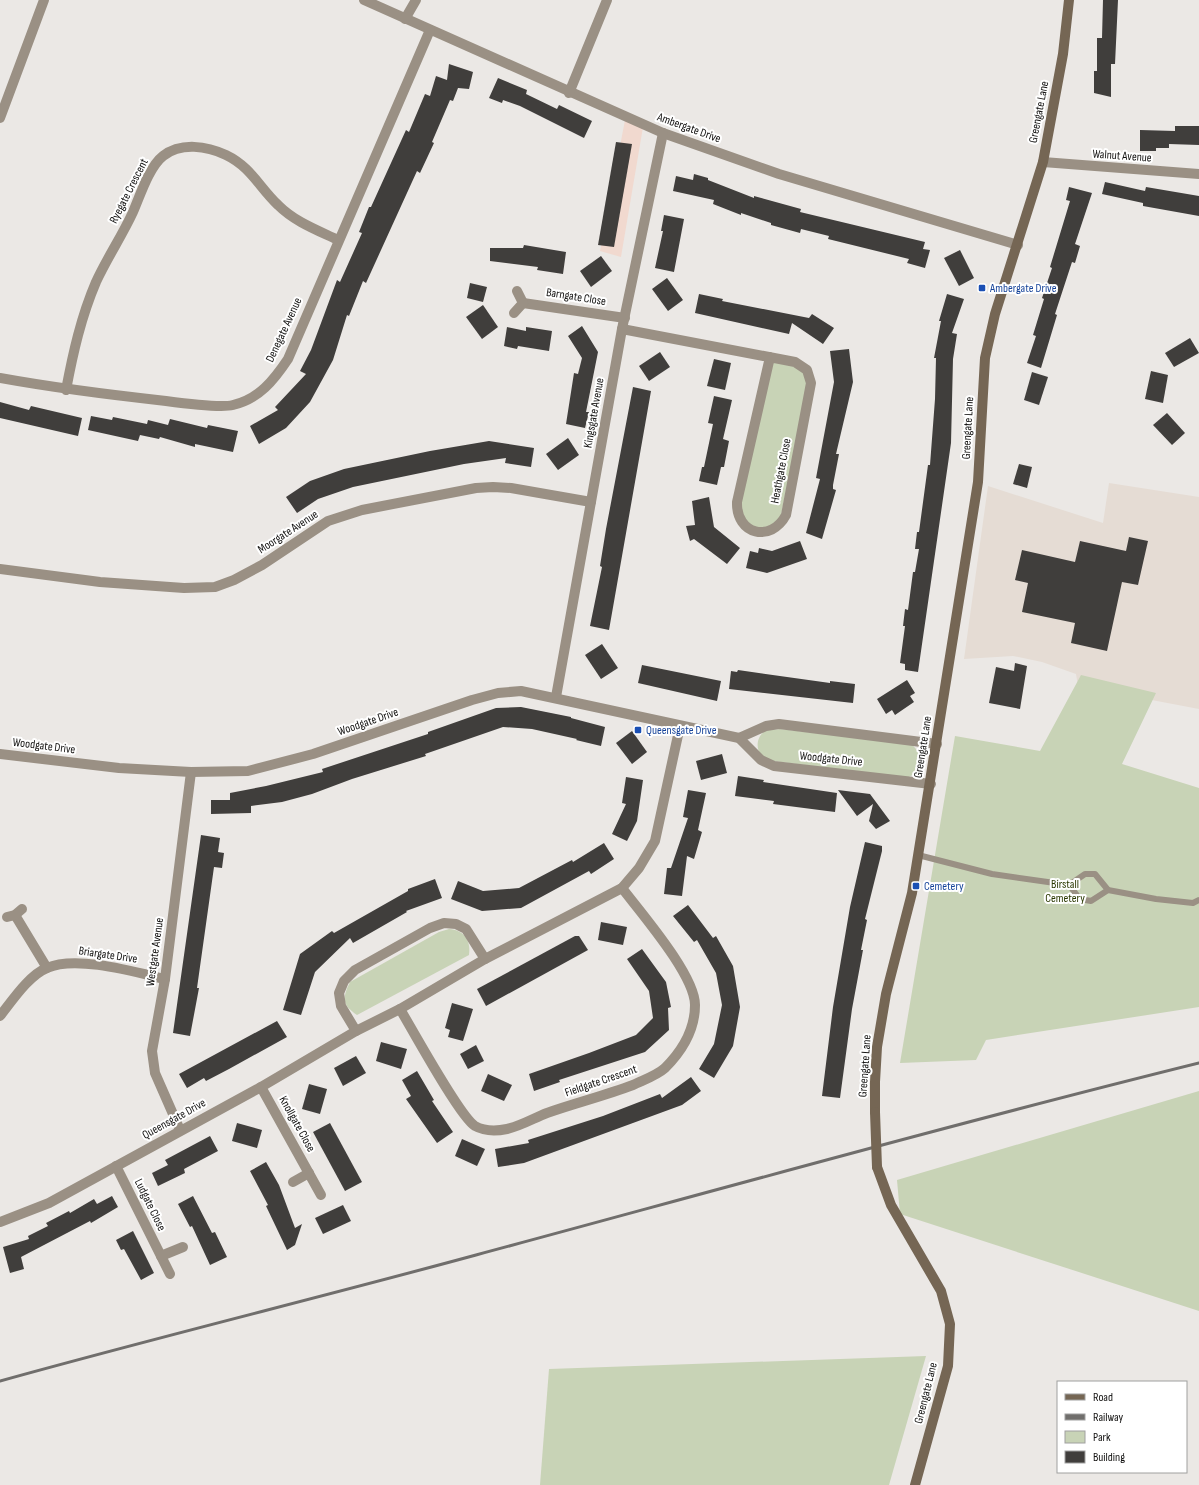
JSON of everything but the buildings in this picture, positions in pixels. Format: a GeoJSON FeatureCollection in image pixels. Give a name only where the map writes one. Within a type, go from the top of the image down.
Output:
{"type":"FeatureCollection","features":[{"type":"Feature","properties":{"kind":"street"},"geometry":{"type":"LineString","coordinates":[[0,118],[44,0]]}},
{"type":"Feature","properties":{"kind":"street","name":"Ambergate Drive"},"geometry":{"type":"LineString","coordinates":[[364,0],[663,134],[779,174],[1018,245]]}},
{"type":"Feature","properties":{"kind":"street"},"geometry":{"type":"LineString","coordinates":[[405,19],[416,0]]}},
{"type":"Feature","properties":{"kind":"street"},"geometry":{"type":"LineString","coordinates":[[569,93],[607,0]]}},
{"type":"Feature","properties":{"kind":"street","name":"Greengate Lane"},"geometry":{"type":"LineString","coordinates":[[915,1485],[948,1366],[950,1324],[941,1291],[891,1205],[877,1167],[875,1082],[877,1047],[886,994],[912,893],[931,784],[978,482],[985,358],[995,314],[1043,162],[1063,54],[1069,0]]}},
{"type":"Feature","properties":{"kind":"street","name":"Denegate Avenue"},"geometry":{"type":"LineString","coordinates":[[0,378],[66,390],[184,403],[232,405],[249,399],[276,378],[288,359],[338,240],[430,30]]}},
{"type":"Feature","properties":{"kind":"street","name":"Kingsgate Avenue"},"geometry":{"type":"LineString","coordinates":[[556,697],[624,318],[663,134]]}},
{"type":"Feature","properties":{"kind":"street","name":"Ryegate Crescent"},"geometry":{"type":"LineString","coordinates":[[66,390],[77,335],[97,282],[126,226],[154,166],[163,156],[187,147],[198,146],[227,155],[244,165],[278,205],[288,214],[304,225],[338,240]]}},
{"type":"Feature","properties":{"kind":"street","name":"Walnut Avenue"},"geometry":{"type":"LineString","coordinates":[[1043,162],[1199,174]]}},
{"type":"Feature","properties":{"kind":"street"},"geometry":{"type":"LineString","coordinates":[[514,313],[523,302],[517,291]]}},
{"type":"Feature","properties":{"kind":"street","name":"Barngate Close"},"geometry":{"type":"LineString","coordinates":[[523,302],[624,318]]}},
{"type":"Feature","properties":{"kind":"street","name":"Heathgate Close"},"geometry":{"type":"LineString","coordinates":[[622,330],[770,357],[801,365],[810,375],[811,383],[786,515],[779,525],[760,532],[751,530],[740,520],[737,511],[737,502],[770,357]]}},
{"type":"Feature","properties":{"kind":"street","name":"Moorgate Avenue"},"geometry":{"type":"LineString","coordinates":[[0,569],[100,582],[184,588],[214,587],[234,580],[262,565],[328,521],[362,510],[476,488],[493,487],[591,502]]}},
{"type":"Feature","properties":{"kind":"street","name":"Woodgate Drive"},"geometry":{"type":"LineString","coordinates":[[0,754],[119,768],[191,772],[248,771],[313,754],[498,693],[521,691],[556,697],[739,738],[761,760],[774,766],[931,784]]}},
{"type":"Feature","properties":{"kind":"street"},"geometry":{"type":"LineString","coordinates":[[739,738],[766,726],[779,724],[937,744]]}},
{"type":"Feature","properties":{"kind":"street","name":"Queensgate Drive"},"geometry":{"type":"LineString","coordinates":[[0,1222],[49,1204],[180,1130],[261,1087],[356,1031],[400,1009],[485,959],[622,888],[639,868],[655,841],[680,726]]}},
{"type":"Feature","properties":{"kind":"street","name":"Westgate Avenue"},"geometry":{"type":"LineString","coordinates":[[180,1130],[155,1073],[152,1051],[165,979],[191,772]]}},
{"type":"Feature","properties":{"kind":"street","name":"Fieldgate Crescent"},"geometry":{"type":"LineString","coordinates":[[400,1009],[460,1108],[474,1125],[492,1130],[509,1129],[547,1113],[600,1097],[646,1079],[664,1069],[684,1045],[691,1029],[695,1004],[688,981],[670,952],[622,888]]}},
{"type":"Feature","properties":{"kind":"street"},"geometry":{"type":"LineString","coordinates":[[15,913],[46,968]]}},
{"type":"Feature","properties":{"kind":"street"},"geometry":{"type":"LineString","coordinates":[[356,1031],[341,1006],[339,993],[344,981],[355,970],[430,928],[444,923],[456,924],[466,929],[485,959]]}},
{"type":"Feature","properties":{"kind":"street","name":"Briargate Drive"},"geometry":{"type":"LineString","coordinates":[[0,1016],[27,983],[46,968],[67,963],[120,968],[165,979]]}},
{"type":"Feature","properties":{"kind":"street","name":"Knollgate Close"},"geometry":{"type":"LineString","coordinates":[[261,1087],[321,1195]]}},
{"type":"Feature","properties":{"kind":"street","name":"Ludgate Close"},"geometry":{"type":"LineString","coordinates":[[116,1166],[170,1274]]}},
{"type":"Feature","properties":{"kind":"street"},"geometry":{"type":"LineString","coordinates":[[293,1182],[309,1173]]}},
{"type":"Feature","properties":{"kind":"street"},"geometry":{"type":"LineString","coordinates":[[161,1256],[183,1247]]}},
{"type":"Feature","properties":{"kind":"lane"},"geometry":{"type":"LineString","coordinates":[[918,855],[992,874],[1069,885],[1085,874],[1095,874],[1108,890],[1156,900],[1193,903],[1199,900]]}},
{"type":"Feature","properties":{"kind":"lane"},"geometry":{"type":"LineString","coordinates":[[1069,885],[1080,899],[1091,901],[1108,890]]}},
{"type":"Feature","properties":{"kind":"shaded area"},"geometry":{"type":"Polygon","coordinates":[[[625,120],[643,127],[621,257],[600,251],[625,120]]]}},
{"type":"Feature","properties":{"kind":"shaded area"},"geometry":{"type":"Polygon","coordinates":[[[1109,483],[1199,497],[1199,709],[1078,686],[1076,674],[1042,662],[1013,656],[964,659],[988,486],[1103,523],[1109,483]]]}},
{"type":"Feature","properties":{"kind":"green space"},"geometry":{"type":"Polygon","coordinates":[[[770,357],[795,362],[810,375],[779,525],[751,530],[737,502],[770,357]]]}},
{"type":"Feature","properties":{"kind":"green space","name":"Birstall Cemetery"},"geometry":{"type":"Polygon","coordinates":[[[1081,675],[1156,693],[1122,764],[1199,788],[1199,1007],[986,1040],[976,1060],[900,1063],[955,736],[1040,751],[1081,675]]]}},
{"type":"Feature","properties":{"kind":"green space"},"geometry":{"type":"Polygon","coordinates":[[[780,729],[911,744],[921,758],[920,767],[907,778],[773,761],[761,755],[758,749],[758,741],[761,735],[767,730],[780,729]]]}},
{"type":"Feature","properties":{"kind":"green space"},"geometry":{"type":"Polygon","coordinates":[[[449,929],[459,931],[468,940],[469,955],[357,1015],[348,1008],[345,997],[350,982],[439,932],[449,929]]]}},
{"type":"Feature","properties":{"kind":"green space"},"geometry":{"type":"Polygon","coordinates":[[[1199,1091],[1199,1311],[900,1214],[897,1180],[1199,1091]]]}},
{"type":"Feature","properties":{"kind":"green space"},"geometry":{"type":"Polygon","coordinates":[[[926,1356],[889,1485],[540,1485],[549,1369],[926,1356]]]}},
{"type":"Feature","properties":{"kind":"railway"},"geometry":{"type":"LineString","coordinates":[[0,1381],[417,1271],[927,1133],[1199,1063]]}},
{"type":"Feature","properties":{"kind":"place","name":"Ambergate Drive"},"geometry":{"type":"Point","coordinates":[982,288]}},
{"type":"Feature","properties":{"kind":"place","name":"Queensgate Drive"},"geometry":{"type":"Point","coordinates":[638,730]}},
{"type":"Feature","properties":{"kind":"place","name":"Cemetery"},"geometry":{"type":"Point","coordinates":[916,886]}}]}
